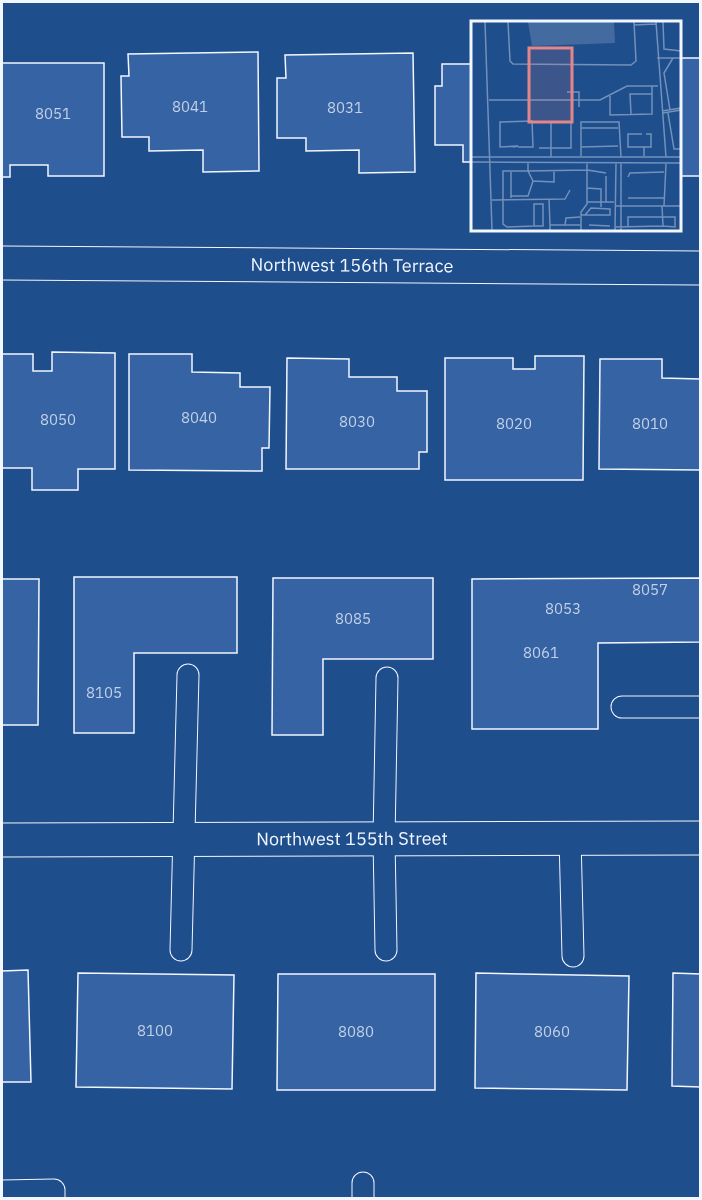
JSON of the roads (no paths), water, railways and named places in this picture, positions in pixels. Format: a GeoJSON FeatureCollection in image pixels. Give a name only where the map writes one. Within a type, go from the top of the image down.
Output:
{"type":"FeatureCollection","features":[{"type":"Feature","properties":{"kind":"street","name":"Northwest 156th Terrace"},"geometry":{"type":"LineString","coordinates":[[2,263],[700,268]]}},
{"type":"Feature","properties":{"kind":"street","name":"Northwest 155th Street"},"geometry":{"type":"LineString","coordinates":[[2,840],[700,838]]}},
{"type":"Feature","properties":{"kind":"lane"},"geometry":{"type":"LineString","coordinates":[[182,950],[188,675]]}},
{"type":"Feature","properties":{"kind":"lane"},"geometry":{"type":"LineString","coordinates":[[386,950],[384,839],[387,678]]}},
{"type":"Feature","properties":{"kind":"lane"},"geometry":{"type":"LineString","coordinates":[[622,706],[700,707]]}},
{"type":"Feature","properties":{"kind":"lane"},"geometry":{"type":"LineString","coordinates":[[570,838],[573,956]]}},
{"type":"Feature","properties":{"kind":"lane"},"geometry":{"type":"LineString","coordinates":[[2,1191],[54,1190],[54,1198]]}}]}
